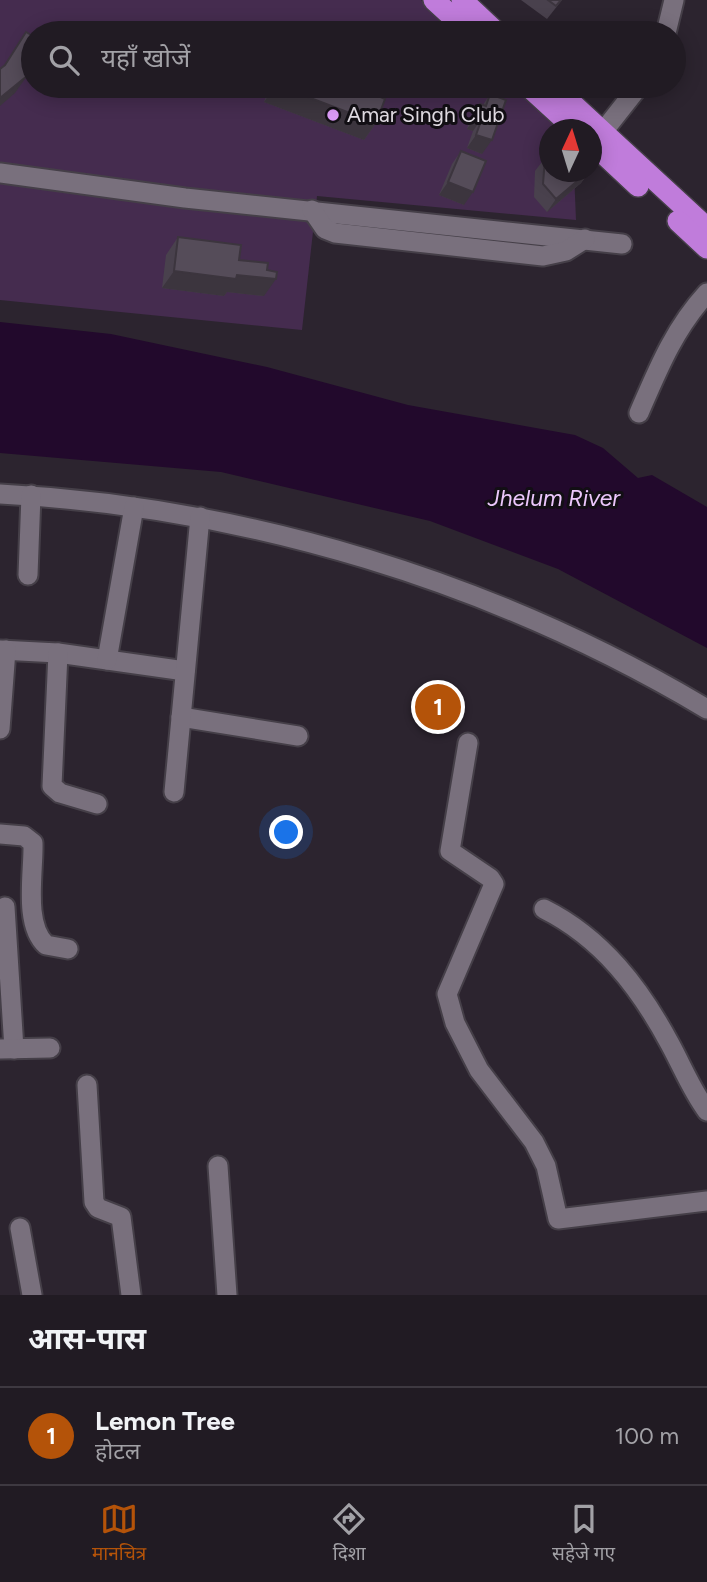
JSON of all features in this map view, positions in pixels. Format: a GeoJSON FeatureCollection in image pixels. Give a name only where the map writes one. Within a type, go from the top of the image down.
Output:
{"type":"FeatureCollection","features":[{"type":"Feature","properties":{"kind":"highway"},"geometry":{"type":"LineString","coordinates":[[434,0],[457,21]]}},
{"type":"Feature","properties":{"kind":"highway"},"geometry":{"type":"LineString","coordinates":[[462,0],[484,21]]}},
{"type":"Feature","properties":{"kind":"highway"},"geometry":{"type":"LineString","coordinates":[[541,98],[564,119]]}},
{"type":"Feature","properties":{"kind":"highway"},"geometry":{"type":"LineString","coordinates":[[563,98],[581,119]]}},
{"type":"Feature","properties":{"kind":"highway"},"geometry":{"type":"LineString","coordinates":[[602,142],[707,228]]}},
{"type":"Feature","properties":{"kind":"highway"},"geometry":{"type":"LineString","coordinates":[[602,143],[707,248]]}},
{"type":"Feature","properties":{"kind":"street"},"geometry":{"type":"LineString","coordinates":[[669,21],[674,0]]}},
{"type":"Feature","properties":{"kind":"street"},"geometry":{"type":"LineString","coordinates":[[602,132],[629,98]]}},
{"type":"Feature","properties":{"kind":"street"},"geometry":{"type":"LineString","coordinates":[[0,173],[184,198],[622,244]]}},
{"type":"Feature","properties":{"kind":"street"},"geometry":{"type":"LineString","coordinates":[[639,413],[668,344],[685,318],[707,293]]}},
{"type":"Feature","properties":{"kind":"street"},"geometry":{"type":"LineString","coordinates":[[0,494],[32,495],[200,517],[377,560],[458,589],[551,628],[707,709]]}},
{"type":"Feature","properties":{"kind":"street"},"geometry":{"type":"LineString","coordinates":[[28,575],[32,495]]}},
{"type":"Feature","properties":{"kind":"street"},"geometry":{"type":"LineString","coordinates":[[107,660],[134,507]]}},
{"type":"Feature","properties":{"kind":"street"},"geometry":{"type":"LineString","coordinates":[[174,792],[200,517]]}},
{"type":"Feature","properties":{"kind":"street"},"geometry":{"type":"LineString","coordinates":[[0,729],[3,650],[58,653],[185,671]]}},
{"type":"Feature","properties":{"kind":"street"},"geometry":{"type":"LineString","coordinates":[[58,653],[52,786],[60,793],[97,804]]}},
{"type":"Feature","properties":{"kind":"street"},"geometry":{"type":"LineString","coordinates":[[181,718],[298,736]]}},
{"type":"Feature","properties":{"kind":"street"},"geometry":{"type":"LineString","coordinates":[[468,743],[450,851],[490,878],[494,884],[447,994],[455,1023],[469,1051],[534,1142],[545,1166],[558,1219],[707,1201]]}},
{"type":"Feature","properties":{"kind":"street"},"geometry":{"type":"LineString","coordinates":[[0,834],[24,836],[33,843],[31,895],[39,937],[46,945],[68,949]]}},
{"type":"Feature","properties":{"kind":"street"},"geometry":{"type":"LineString","coordinates":[[5,907],[7,1049],[50,1048]]}},
{"type":"Feature","properties":{"kind":"street"},"geometry":{"type":"LineString","coordinates":[[544,909],[576,927],[612,958],[656,1018],[707,1111]]}},
{"type":"Feature","properties":{"kind":"street"},"geometry":{"type":"LineString","coordinates":[[87,1085],[94,1202],[98,1208],[121,1217],[131,1295]]}},
{"type":"Feature","properties":{"kind":"street"},"geometry":{"type":"LineString","coordinates":[[218,1166],[227,1295]]}},
{"type":"Feature","properties":{"kind":"street"},"geometry":{"type":"LineString","coordinates":[[20,1227],[32,1295]]}},
{"type":"Feature","properties":{"kind":"shaded area"},"geometry":{"type":"Polygon","coordinates":[[[0,0],[421,0],[445,21],[21,21],[21,98],[528,98],[551,119],[539,119],[539,182],[574,182],[576,220],[317,196],[302,330],[0,300],[0,0]]]}},
{"type":"Feature","properties":{"kind":"water","name":"Jhelum River"},"geometry":{"type":"Polygon","coordinates":[[[0,322],[111,334],[267,367],[408,405],[575,435],[603,448],[638,478],[652,475],[707,507],[707,648],[558,569],[430,521],[221,472],[0,453],[0,322]]]}},
{"type":"Feature","properties":{"kind":"building"},"geometry":{"type":"Polygon","coordinates":[[[548,0],[561,0],[556,6],[548,0]]]}},
{"type":"Feature","properties":{"kind":"building"},"geometry":{"type":"Polygon","coordinates":[[[21,40],[21,81],[0,98],[0,69],[21,40]]]}},
{"type":"Feature","properties":{"kind":"building"},"geometry":{"type":"Polygon","coordinates":[[[310,98],[383,98],[385,99],[376,123],[310,98]]]}},
{"type":"Feature","properties":{"kind":"building"},"geometry":{"type":"Polygon","coordinates":[[[489,98],[506,100],[492,140],[476,135],[482,118],[476,116],[480,104],[486,106],[489,98]]]}},
{"type":"Feature","properties":{"kind":"building"},"geometry":{"type":"Polygon","coordinates":[[[461,151],[486,161],[473,192],[448,182],[461,151]]]}},
{"type":"Feature","properties":{"kind":"building"},"geometry":{"type":"Polygon","coordinates":[[[543,182],[576,182],[556,199],[543,182]]]}},
{"type":"Feature","properties":{"kind":"building"},"geometry":{"type":"Polygon","coordinates":[[[178,237],[241,245],[239,260],[268,263],[267,270],[277,272],[276,279],[237,275],[236,279],[174,271],[178,237]]]}},
{"type":"Feature","properties":{"kind":"place","name":"Amar Singh Club"},"geometry":{"type":"Point","coordinates":[333,115]}},
{"type":"Feature","properties":{"kind":"place","name":"Lemon Tree"},"geometry":{"type":"Point","coordinates":[438,707]}}]}
